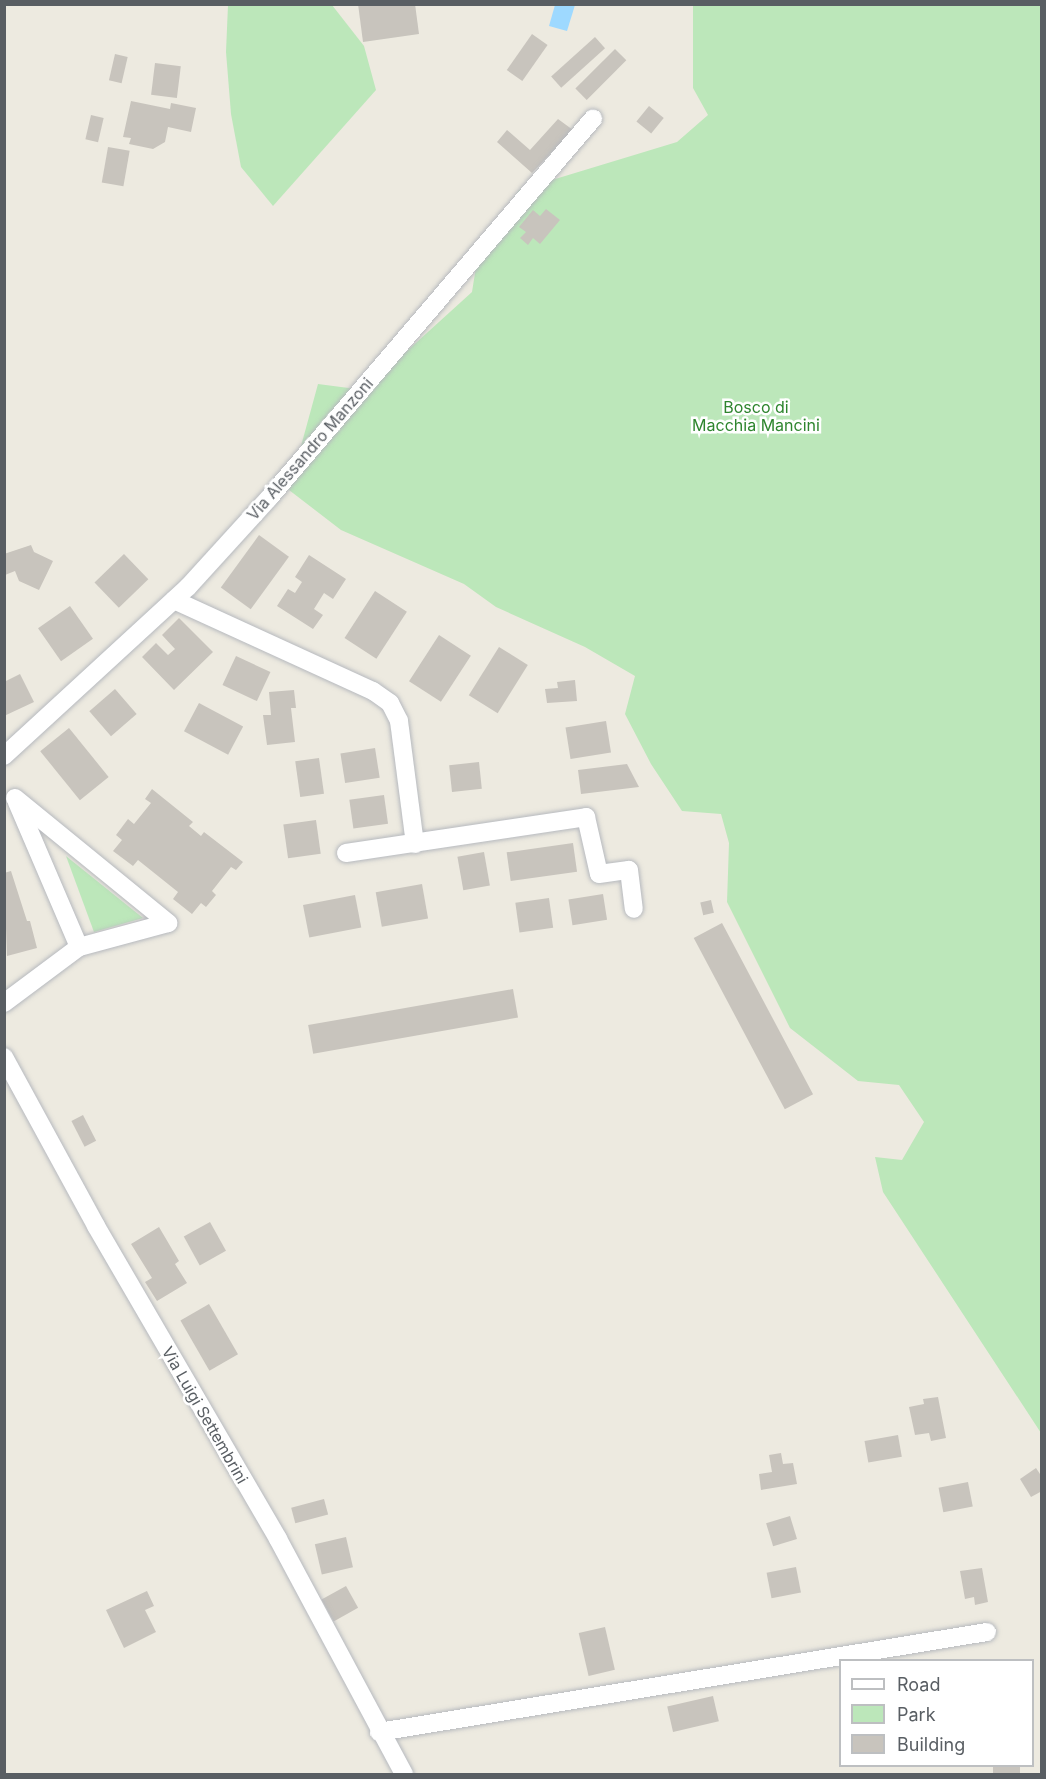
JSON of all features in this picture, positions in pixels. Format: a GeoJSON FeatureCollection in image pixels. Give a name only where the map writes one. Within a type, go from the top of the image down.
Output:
{"type":"FeatureCollection","features":[{"type":"Feature","properties":{"kind":"street","name":"Via Alessandro Manzoni"},"geometry":{"type":"LineString","coordinates":[[4,756],[174,600],[269,498],[593,120]]}},
{"type":"Feature","properties":{"kind":"street"},"geometry":{"type":"LineString","coordinates":[[174,600],[373,691],[390,703],[399,721],[415,844]]}},
{"type":"Feature","properties":{"kind":"street"},"geometry":{"type":"LineString","coordinates":[[10,799],[79,947]]}},
{"type":"Feature","properties":{"kind":"street"},"geometry":{"type":"LineString","coordinates":[[4,1003],[79,947],[168,923],[10,799]]}},
{"type":"Feature","properties":{"kind":"street"},"geometry":{"type":"LineString","coordinates":[[346,853],[586,818],[598,874],[629,870],[634,909]]}},
{"type":"Feature","properties":{"kind":"street","name":"Via Luigi Settembrini"},"geometry":{"type":"LineString","coordinates":[[4,1057],[96,1226],[278,1539],[379,1732],[404,1774]]}},
{"type":"Feature","properties":{"kind":"street"},"geometry":{"type":"LineString","coordinates":[[379,1732],[987,1632]]}},
{"type":"Feature","properties":{"kind":"green space"},"geometry":{"type":"Polygon","coordinates":[[[228,5],[332,5],[364,46],[376,90],[273,206],[241,167],[231,114],[226,52],[228,5]]]}},
{"type":"Feature","properties":{"kind":"green space","name":"Bosco di Macchia Mancini"},"geometry":{"type":"Polygon","coordinates":[[[693,5],[1041,5],[1041,1433],[883,1192],[875,1157],[902,1160],[924,1122],[899,1085],[858,1081],[790,1028],[727,902],[729,843],[721,814],[682,811],[651,764],[625,714],[635,676],[585,647],[496,607],[464,584],[341,530],[289,490],[318,384],[364,390],[472,292],[479,248],[519,190],[677,142],[708,115],[693,88],[693,5]]]}},
{"type":"Feature","properties":{"kind":"green space"},"geometry":{"type":"Polygon","coordinates":[[[66,856],[143,918],[94,932],[66,856]]]}},
{"type":"Feature","properties":{"kind":"water"},"geometry":{"type":"Polygon","coordinates":[[[555,5],[575,5],[567,31],[549,26],[555,5]]]}},
{"type":"Feature","properties":{"kind":"building"},"geometry":{"type":"Polygon","coordinates":[[[358,4],[415,4],[419,34],[363,42],[358,4]]]}},
{"type":"Feature","properties":{"kind":"building"},"geometry":{"type":"Polygon","coordinates":[[[532,34],[548,45],[522,81],[507,70],[532,34]]]}},
{"type":"Feature","properties":{"kind":"building"},"geometry":{"type":"Polygon","coordinates":[[[595,37],[605,48],[561,88],[551,76],[595,37]]]}},
{"type":"Feature","properties":{"kind":"building"},"geometry":{"type":"Polygon","coordinates":[[[615,49],[626,60],[587,100],[575,89],[615,49]]]}},
{"type":"Feature","properties":{"kind":"building"},"geometry":{"type":"Polygon","coordinates":[[[115,54],[128,57],[122,83],[109,80],[115,54]]]}},
{"type":"Feature","properties":{"kind":"building"},"geometry":{"type":"Polygon","coordinates":[[[155,63],[181,66],[177,98],[151,95],[155,63]]]}},
{"type":"Feature","properties":{"kind":"building"},"geometry":{"type":"Polygon","coordinates":[[[131,101],[170,109],[171,103],[196,108],[191,132],[168,127],[165,142],[153,149],[129,144],[131,138],[123,137],[131,101]]]}},
{"type":"Feature","properties":{"kind":"building"},"geometry":{"type":"Polygon","coordinates":[[[649,106],[664,118],[651,134],[636,122],[649,106]]]}},
{"type":"Feature","properties":{"kind":"building"},"geometry":{"type":"Polygon","coordinates":[[[91,115],[104,118],[98,142],[85,139],[91,115]]]}},
{"type":"Feature","properties":{"kind":"building"},"geometry":{"type":"Polygon","coordinates":[[[558,119],[573,130],[532,173],[497,142],[507,130],[530,150],[558,119]]]}},
{"type":"Feature","properties":{"kind":"building"},"geometry":{"type":"Polygon","coordinates":[[[108,147],[130,151],[123,186],[102,182],[108,147]]]}},
{"type":"Feature","properties":{"kind":"building"},"geometry":{"type":"Polygon","coordinates":[[[546,209],[560,220],[540,244],[533,238],[528,245],[520,238],[526,232],[519,227],[533,210],[540,216],[546,209]]]}},
{"type":"Feature","properties":{"kind":"building"},"geometry":{"type":"Polygon","coordinates":[[[259,535],[289,557],[251,609],[221,588],[259,535]]]}},
{"type":"Feature","properties":{"kind":"building"},"geometry":{"type":"Polygon","coordinates":[[[31,545],[34,552],[53,561],[39,590],[19,581],[15,571],[5,575],[4,573],[4,554],[31,545]]]}},
{"type":"Feature","properties":{"kind":"building"},"geometry":{"type":"Polygon","coordinates":[[[124,554],[148,579],[119,608],[95,582],[124,554]]]}},
{"type":"Feature","properties":{"kind":"building"},"geometry":{"type":"Polygon","coordinates":[[[309,555],[346,579],[333,599],[324,593],[314,609],[323,615],[313,629],[277,606],[288,589],[295,593],[302,582],[295,577],[309,555]]]}},
{"type":"Feature","properties":{"kind":"building"},"geometry":{"type":"Polygon","coordinates":[[[375,591],[407,612],[376,659],[345,638],[375,591]]]}},
{"type":"Feature","properties":{"kind":"building"},"geometry":{"type":"Polygon","coordinates":[[[70,606],[93,639],[61,661],[38,628],[70,606]]]}},
{"type":"Feature","properties":{"kind":"building"},"geometry":{"type":"Polygon","coordinates":[[[179,618],[213,652],[174,690],[142,657],[156,643],[168,655],[175,649],[162,635],[179,618]]]}},
{"type":"Feature","properties":{"kind":"building"},"geometry":{"type":"Polygon","coordinates":[[[439,635],[471,656],[441,702],[409,681],[439,635]]]}},
{"type":"Feature","properties":{"kind":"building"},"geometry":{"type":"Polygon","coordinates":[[[499,647],[528,665],[498,713],[469,695],[499,647]]]}},
{"type":"Feature","properties":{"kind":"building"},"geometry":{"type":"Polygon","coordinates":[[[236,656],[270,672],[257,701],[222,685],[236,656]]]}},
{"type":"Feature","properties":{"kind":"building"},"geometry":{"type":"Polygon","coordinates":[[[20,674],[34,702],[4,716],[4,682],[20,674]]]}},
{"type":"Feature","properties":{"kind":"building"},"geometry":{"type":"Polygon","coordinates":[[[575,680],[577,701],[547,703],[545,689],[558,688],[557,682],[575,680]]]}},
{"type":"Feature","properties":{"kind":"building"},"geometry":{"type":"Polygon","coordinates":[[[115,689],[137,714],[111,736],[89,711],[115,689]]]}},
{"type":"Feature","properties":{"kind":"building"},"geometry":{"type":"Polygon","coordinates":[[[294,690],[296,708],[291,708],[295,742],[267,745],[263,715],[271,715],[269,692],[294,690]]]}},
{"type":"Feature","properties":{"kind":"building"},"geometry":{"type":"Polygon","coordinates":[[[199,703],[243,726],[228,755],[184,731],[199,703]]]}},
{"type":"Feature","properties":{"kind":"building"},"geometry":{"type":"Polygon","coordinates":[[[606,721],[611,753],[571,759],[566,727],[606,721]]]}},
{"type":"Feature","properties":{"kind":"building"},"geometry":{"type":"Polygon","coordinates":[[[69,728],[109,777],[80,800],[40,751],[69,728]]]}},
{"type":"Feature","properties":{"kind":"building"},"geometry":{"type":"Polygon","coordinates":[[[375,748],[380,778],[345,783],[340,753],[375,748]]]}},
{"type":"Feature","properties":{"kind":"building"},"geometry":{"type":"Polygon","coordinates":[[[319,758],[324,794],[300,797],[295,761],[319,758]]]}},
{"type":"Feature","properties":{"kind":"building"},"geometry":{"type":"Polygon","coordinates":[[[479,762],[482,789],[452,792],[449,765],[479,762]]]}},
{"type":"Feature","properties":{"kind":"building"},"geometry":{"type":"Polygon","coordinates":[[[627,764],[639,787],[581,794],[578,770],[627,764]]]}},
{"type":"Feature","properties":{"kind":"building"},"geometry":{"type":"Polygon","coordinates":[[[152,789],[193,822],[189,826],[201,836],[204,832],[243,862],[236,870],[231,867],[212,891],[216,895],[206,907],[201,903],[192,914],[173,899],[178,892],[138,860],[133,866],[113,851],[122,840],[116,835],[128,819],[134,824],[151,803],[145,799],[152,789]]]}},
{"type":"Feature","properties":{"kind":"building"},"geometry":{"type":"Polygon","coordinates":[[[384,795],[388,824],[353,829],[349,800],[384,795]]]}},
{"type":"Feature","properties":{"kind":"building"},"geometry":{"type":"Polygon","coordinates":[[[316,820],[321,854],[288,858],[283,825],[316,820]]]}},
{"type":"Feature","properties":{"kind":"building"},"geometry":{"type":"Polygon","coordinates":[[[573,843],[577,872],[511,881],[507,852],[573,843]]]}},
{"type":"Feature","properties":{"kind":"building"},"geometry":{"type":"Polygon","coordinates":[[[484,852],[490,885],[463,890],[457,857],[484,852]]]}},
{"type":"Feature","properties":{"kind":"building"},"geometry":{"type":"Polygon","coordinates":[[[11,871],[27,921],[30,921],[37,948],[7,956],[4,873],[11,871]]]}},
{"type":"Feature","properties":{"kind":"building"},"geometry":{"type":"Polygon","coordinates":[[[422,884],[428,918],[382,927],[376,892],[422,884]]]}},
{"type":"Feature","properties":{"kind":"building"},"geometry":{"type":"Polygon","coordinates":[[[603,894],[607,920],[572,925],[568,899],[603,894]]]}},
{"type":"Feature","properties":{"kind":"building"},"geometry":{"type":"Polygon","coordinates":[[[355,895],[361,927],[309,938],[303,905],[355,895]]]}},
{"type":"Feature","properties":{"kind":"building"},"geometry":{"type":"Polygon","coordinates":[[[549,898],[553,928],[520,932],[515,903],[549,898]]]}},
{"type":"Feature","properties":{"kind":"building"},"geometry":{"type":"Polygon","coordinates":[[[711,900],[714,913],[703,915],[700,902],[711,900]]]}},
{"type":"Feature","properties":{"kind":"building"},"geometry":{"type":"Polygon","coordinates":[[[722,923],[813,1094],[785,1109],[694,938],[722,923]]]}},
{"type":"Feature","properties":{"kind":"building"},"geometry":{"type":"Polygon","coordinates":[[[513,989],[518,1018],[313,1054],[308,1025],[513,989]]]}},
{"type":"Feature","properties":{"kind":"building"},"geometry":{"type":"Polygon","coordinates":[[[83,1115],[96,1141],[85,1147],[71,1121],[83,1115]]]}},
{"type":"Feature","properties":{"kind":"building"},"geometry":{"type":"Polygon","coordinates":[[[210,1222],[226,1251],[200,1265],[184,1237],[210,1222]]]}},
{"type":"Feature","properties":{"kind":"building"},"geometry":{"type":"Polygon","coordinates":[[[159,1227],[179,1261],[175,1264],[187,1283],[157,1301],[145,1282],[152,1278],[131,1244],[159,1227]]]}},
{"type":"Feature","properties":{"kind":"building"},"geometry":{"type":"Polygon","coordinates":[[[209,1304],[238,1354],[209,1371],[180,1320],[209,1304]]]}},
{"type":"Feature","properties":{"kind":"building"},"geometry":{"type":"Polygon","coordinates":[[[938,1397],[946,1438],[931,1441],[929,1433],[915,1435],[909,1407],[924,1404],[923,1399],[938,1397]]]}},
{"type":"Feature","properties":{"kind":"building"},"geometry":{"type":"Polygon","coordinates":[[[898,1435],[902,1457],[868,1463],[865,1441],[898,1435]]]}},
{"type":"Feature","properties":{"kind":"building"},"geometry":{"type":"Polygon","coordinates":[[[781,1453],[783,1464],[793,1463],[797,1484],[761,1490],[759,1474],[772,1472],[769,1455],[781,1453]]]}},
{"type":"Feature","properties":{"kind":"building"},"geometry":{"type":"Polygon","coordinates":[[[1036,1468],[1042,1477],[1042,1491],[1031,1497],[1020,1479],[1036,1468]]]}},
{"type":"Feature","properties":{"kind":"building"},"geometry":{"type":"Polygon","coordinates":[[[968,1482],[973,1507],[943,1512],[939,1488],[968,1482]]]}},
{"type":"Feature","properties":{"kind":"building"},"geometry":{"type":"Polygon","coordinates":[[[324,1499],[328,1514],[295,1523],[291,1508],[324,1499]]]}},
{"type":"Feature","properties":{"kind":"building"},"geometry":{"type":"Polygon","coordinates":[[[790,1516],[797,1539],[773,1546],[766,1523],[790,1516]]]}},
{"type":"Feature","properties":{"kind":"building"},"geometry":{"type":"Polygon","coordinates":[[[346,1537],[353,1567],[322,1574],[315,1544],[346,1537]]]}},
{"type":"Feature","properties":{"kind":"building"},"geometry":{"type":"Polygon","coordinates":[[[796,1567],[801,1593],[772,1598],[767,1573],[796,1567]]]}},
{"type":"Feature","properties":{"kind":"building"},"geometry":{"type":"Polygon","coordinates":[[[982,1568],[988,1602],[975,1605],[974,1597],[965,1599],[960,1571],[982,1568]]]}},
{"type":"Feature","properties":{"kind":"building"},"geometry":{"type":"Polygon","coordinates":[[[346,1586],[358,1608],[334,1621],[322,1600],[346,1586]]]}},
{"type":"Feature","properties":{"kind":"building"},"geometry":{"type":"Polygon","coordinates":[[[147,1591],[154,1606],[145,1610],[156,1632],[124,1648],[106,1610],[147,1591]]]}},
{"type":"Feature","properties":{"kind":"building"},"geometry":{"type":"Polygon","coordinates":[[[605,1627],[615,1670],[589,1676],[579,1633],[605,1627]]]}},
{"type":"Feature","properties":{"kind":"building"},"geometry":{"type":"Polygon","coordinates":[[[713,1696],[719,1721],[673,1732],[667,1707],[713,1696]]]}},
{"type":"Feature","properties":{"kind":"building"},"geometry":{"type":"Polygon","coordinates":[[[993,1767],[1020,1767],[1020,1774],[993,1774],[993,1767]]]}}]}
